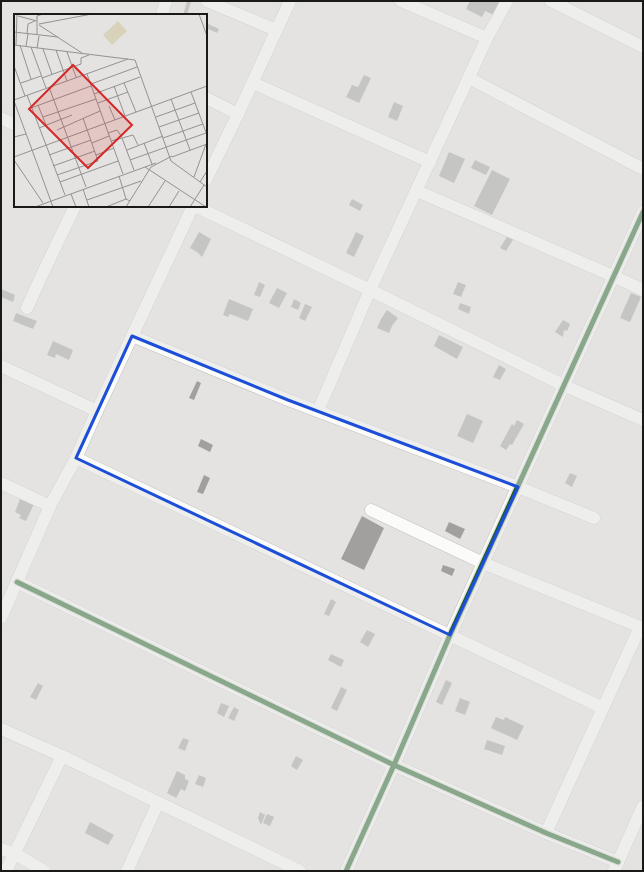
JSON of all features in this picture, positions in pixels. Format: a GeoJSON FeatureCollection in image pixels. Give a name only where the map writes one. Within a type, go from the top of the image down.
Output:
{"type":"FeatureCollection","features":[{"type":"Feature","properties":{"kind":"street"},"geometry":{"type":"LineString","coordinates":[[162,14],[166,1]]}},
{"type":"Feature","properties":{"kind":"street"},"geometry":{"type":"LineString","coordinates":[[207,1],[276,30]]}},
{"type":"Feature","properties":{"kind":"street"},"geometry":{"type":"LineString","coordinates":[[207,178],[253,83],[290,1]]}},
{"type":"Feature","properties":{"kind":"street"},"geometry":{"type":"LineString","coordinates":[[401,1],[487,38]]}},
{"type":"Feature","properties":{"kind":"street"},"geometry":{"type":"LineString","coordinates":[[318,411],[370,290],[487,38],[507,1]]}},
{"type":"Feature","properties":{"kind":"street"},"geometry":{"type":"LineString","coordinates":[[551,1],[643,47]]}},
{"type":"Feature","properties":{"kind":"street"},"geometry":{"type":"LineString","coordinates":[[469,78],[643,170]]}},
{"type":"Feature","properties":{"kind":"street"},"geometry":{"type":"LineString","coordinates":[[253,83],[430,162]]}},
{"type":"Feature","properties":{"kind":"street"},"geometry":{"type":"LineString","coordinates":[[207,98],[238,114]]}},
{"type":"Feature","properties":{"kind":"street"},"geometry":{"type":"LineString","coordinates":[[1,118],[14,124]]}},
{"type":"Feature","properties":{"kind":"street"},"geometry":{"type":"LineString","coordinates":[[417,191],[643,290]]}},
{"type":"Feature","properties":{"kind":"street"},"geometry":{"type":"LineString","coordinates":[[27,308],[75,207]]}},
{"type":"Feature","properties":{"kind":"street"},"geometry":{"type":"LineString","coordinates":[[1,618],[4,602],[17,582],[50,506],[76,458],[194,207]]}},
{"type":"Feature","properties":{"kind":"street"},"geometry":{"type":"LineString","coordinates":[[196,207],[370,290],[563,385],[643,420]]}},
{"type":"Feature","properties":{"kind":"street"},"geometry":{"type":"LineString","coordinates":[[346,871],[450,635],[643,212]]}},
{"type":"Feature","properties":{"kind":"street"},"geometry":{"type":"LineString","coordinates":[[132,336],[288,400],[518,487],[594,518]]}},
{"type":"Feature","properties":{"kind":"street"},"geometry":{"type":"LineString","coordinates":[[1,366],[97,411]]}},
{"type":"Feature","properties":{"kind":"street"},"geometry":{"type":"LineString","coordinates":[[76,458],[604,708]]}},
{"type":"Feature","properties":{"kind":"street"},"geometry":{"type":"LineString","coordinates":[[1,483],[50,506]]}},
{"type":"Feature","properties":{"kind":"street"},"geometry":{"type":"LineString","coordinates":[[371,510],[483,563],[641,628],[546,833]]}},
{"type":"Feature","properties":{"kind":"street"},"geometry":{"type":"LineString","coordinates":[[17,582],[394,764],[546,833],[616,867],[643,806]]}},
{"type":"Feature","properties":{"kind":"street"},"geometry":{"type":"LineString","coordinates":[[1,729],[62,756],[300,871]]}},
{"type":"Feature","properties":{"kind":"street"},"geometry":{"type":"LineString","coordinates":[[6,871],[62,756]]}},
{"type":"Feature","properties":{"kind":"street"},"geometry":{"type":"LineString","coordinates":[[127,871],[158,803]]}},
{"type":"Feature","properties":{"kind":"street"},"geometry":{"type":"LineString","coordinates":[[1,849],[14,854],[44,871]]}},
{"type":"Feature","properties":{"kind":"highlighted area"},"geometry":{"type":"Polygon","coordinates":[[[132,336],[288,400],[518,487],[450,635],[76,458],[132,336]]]}},
{"type":"Feature","properties":{"kind":"building"},"geometry":{"type":"Polygon","coordinates":[[[187,1],[191,2],[187,14],[183,14],[187,1]]]}},
{"type":"Feature","properties":{"kind":"building"},"geometry":{"type":"Polygon","coordinates":[[[470,1],[503,1],[496,16],[485,11],[482,17],[466,9],[470,1]]]}},
{"type":"Feature","properties":{"kind":"building"},"geometry":{"type":"Polygon","coordinates":[[[207,23],[219,29],[217,33],[207,28],[207,23]]]}},
{"type":"Feature","properties":{"kind":"building"},"geometry":{"type":"Polygon","coordinates":[[[364,75],[371,78],[359,103],[346,97],[352,85],[358,87],[364,75]]]}},
{"type":"Feature","properties":{"kind":"building"},"geometry":{"type":"Polygon","coordinates":[[[394,102],[403,106],[397,121],[388,117],[394,102]]]}},
{"type":"Feature","properties":{"kind":"building"},"geometry":{"type":"Polygon","coordinates":[[[449,152],[465,159],[454,183],[439,176],[449,152]]]}},
{"type":"Feature","properties":{"kind":"building"},"geometry":{"type":"Polygon","coordinates":[[[475,160],[490,167],[486,175],[471,168],[475,160]]]}},
{"type":"Feature","properties":{"kind":"building"},"geometry":{"type":"Polygon","coordinates":[[[492,170],[510,179],[492,215],[474,206],[492,170]]]}},
{"type":"Feature","properties":{"kind":"building"},"geometry":{"type":"Polygon","coordinates":[[[352,199],[363,205],[360,211],[349,205],[352,199]]]}},
{"type":"Feature","properties":{"kind":"building"},"geometry":{"type":"Polygon","coordinates":[[[199,232],[211,239],[202,257],[190,248],[199,232]]]}},
{"type":"Feature","properties":{"kind":"building"},"geometry":{"type":"Polygon","coordinates":[[[356,232],[364,236],[354,257],[346,253],[356,232]]]}},
{"type":"Feature","properties":{"kind":"building"},"geometry":{"type":"Polygon","coordinates":[[[508,235],[514,238],[506,251],[500,248],[508,235]]]}},
{"type":"Feature","properties":{"kind":"building"},"geometry":{"type":"Polygon","coordinates":[[[259,282],[265,285],[260,297],[254,295],[259,282]]]}},
{"type":"Feature","properties":{"kind":"building"},"geometry":{"type":"Polygon","coordinates":[[[458,282],[466,285],[461,297],[453,294],[458,282]]]}},
{"type":"Feature","properties":{"kind":"building"},"geometry":{"type":"Polygon","coordinates":[[[277,288],[287,293],[279,308],[269,303],[277,288]]]}},
{"type":"Feature","properties":{"kind":"building"},"geometry":{"type":"Polygon","coordinates":[[[1,289],[15,295],[13,302],[1,297],[1,289]]]}},
{"type":"Feature","properties":{"kind":"building"},"geometry":{"type":"Polygon","coordinates":[[[631,293],[641,297],[630,322],[620,318],[631,293]]]}},
{"type":"Feature","properties":{"kind":"building"},"geometry":{"type":"Polygon","coordinates":[[[229,299],[253,309],[248,321],[230,314],[228,317],[223,315],[229,299]]]}},
{"type":"Feature","properties":{"kind":"building"},"geometry":{"type":"Polygon","coordinates":[[[294,299],[301,303],[298,310],[291,307],[294,299]]]}},
{"type":"Feature","properties":{"kind":"building"},"geometry":{"type":"Polygon","coordinates":[[[460,303],[471,307],[469,314],[458,309],[460,303]]]}},
{"type":"Feature","properties":{"kind":"building"},"geometry":{"type":"Polygon","coordinates":[[[305,304],[312,307],[305,321],[299,318],[305,304]]]}},
{"type":"Feature","properties":{"kind":"building"},"geometry":{"type":"Polygon","coordinates":[[[387,310],[398,318],[389,333],[377,328],[387,310]]]}},
{"type":"Feature","properties":{"kind":"building"},"geometry":{"type":"Polygon","coordinates":[[[16,313],[37,321],[33,329],[13,321],[16,313]]]}},
{"type":"Feature","properties":{"kind":"building"},"geometry":{"type":"Polygon","coordinates":[[[563,320],[570,324],[567,331],[564,330],[563,337],[555,332],[563,320]]]}},
{"type":"Feature","properties":{"kind":"building"},"geometry":{"type":"Polygon","coordinates":[[[439,335],[463,347],[457,359],[434,346],[439,335]]]}},
{"type":"Feature","properties":{"kind":"building"},"geometry":{"type":"Polygon","coordinates":[[[53,341],[73,350],[69,360],[56,354],[55,358],[47,355],[53,341]]]}},
{"type":"Feature","properties":{"kind":"building"},"geometry":{"type":"Polygon","coordinates":[[[499,365],[506,369],[500,380],[493,377],[499,365]]]}},
{"type":"Feature","properties":{"kind":"building"},"geometry":{"type":"Polygon","coordinates":[[[197,381],[201,383],[194,400],[189,398],[197,381]]]}},
{"type":"Feature","properties":{"kind":"building"},"geometry":{"type":"Polygon","coordinates":[[[467,414],[483,421],[473,443],[457,436],[467,414]]]}},
{"type":"Feature","properties":{"kind":"building"},"geometry":{"type":"Polygon","coordinates":[[[517,420],[524,424],[512,445],[510,444],[506,450],[500,446],[512,424],[514,426],[517,420]]]}},
{"type":"Feature","properties":{"kind":"building"},"geometry":{"type":"Polygon","coordinates":[[[201,439],[213,445],[210,452],[198,446],[201,439]]]}},
{"type":"Feature","properties":{"kind":"building"},"geometry":{"type":"Polygon","coordinates":[[[570,473],[577,476],[572,487],[565,483],[570,473]]]}},
{"type":"Feature","properties":{"kind":"building"},"geometry":{"type":"Polygon","coordinates":[[[204,475],[210,478],[203,494],[197,492],[204,475]]]}},
{"type":"Feature","properties":{"kind":"building"},"geometry":{"type":"Polygon","coordinates":[[[20,499],[34,504],[26,521],[19,518],[21,515],[15,512],[20,499]]]}},
{"type":"Feature","properties":{"kind":"building"},"geometry":{"type":"Polygon","coordinates":[[[362,516],[384,528],[364,570],[341,559],[362,516]]]}},
{"type":"Feature","properties":{"kind":"building"},"geometry":{"type":"Polygon","coordinates":[[[449,522],[465,529],[460,539],[445,531],[449,522]]]}},
{"type":"Feature","properties":{"kind":"building"},"geometry":{"type":"Polygon","coordinates":[[[443,565],[455,569],[452,576],[441,571],[443,565]]]}},
{"type":"Feature","properties":{"kind":"building"},"geometry":{"type":"Polygon","coordinates":[[[331,599],[336,602],[329,616],[324,614],[331,599]]]}},
{"type":"Feature","properties":{"kind":"building"},"geometry":{"type":"Polygon","coordinates":[[[367,630],[375,634],[368,647],[360,642],[367,630]]]}},
{"type":"Feature","properties":{"kind":"building"},"geometry":{"type":"Polygon","coordinates":[[[331,654],[344,660],[341,667],[328,660],[331,654]]]}},
{"type":"Feature","properties":{"kind":"building"},"geometry":{"type":"Polygon","coordinates":[[[446,680],[452,683],[442,705],[436,702],[446,680]]]}},
{"type":"Feature","properties":{"kind":"building"},"geometry":{"type":"Polygon","coordinates":[[[38,683],[43,686],[36,700],[30,697],[38,683]]]}},
{"type":"Feature","properties":{"kind":"building"},"geometry":{"type":"Polygon","coordinates":[[[341,687],[347,690],[337,711],[331,708],[341,687]]]}},
{"type":"Feature","properties":{"kind":"building"},"geometry":{"type":"Polygon","coordinates":[[[460,698],[470,702],[465,715],[455,711],[460,698]]]}},
{"type":"Feature","properties":{"kind":"building"},"geometry":{"type":"Polygon","coordinates":[[[221,703],[229,706],[224,717],[217,713],[221,703]]]}},
{"type":"Feature","properties":{"kind":"building"},"geometry":{"type":"Polygon","coordinates":[[[234,707],[239,710],[234,721],[228,718],[234,707]]]}},
{"type":"Feature","properties":{"kind":"building"},"geometry":{"type":"Polygon","coordinates":[[[496,717],[504,720],[505,717],[524,726],[517,740],[491,728],[496,717]]]}},
{"type":"Feature","properties":{"kind":"building"},"geometry":{"type":"Polygon","coordinates":[[[183,738],[189,740],[185,751],[178,748],[183,738]]]}},
{"type":"Feature","properties":{"kind":"building"},"geometry":{"type":"Polygon","coordinates":[[[487,740],[505,746],[502,755],[484,749],[487,740]]]}},
{"type":"Feature","properties":{"kind":"building"},"geometry":{"type":"Polygon","coordinates":[[[296,756],[303,760],[297,770],[291,766],[296,756]]]}},
{"type":"Feature","properties":{"kind":"building"},"geometry":{"type":"Polygon","coordinates":[[[177,771],[185,775],[185,779],[189,781],[185,791],[181,789],[176,798],[167,793],[177,771]]]}},
{"type":"Feature","properties":{"kind":"building"},"geometry":{"type":"Polygon","coordinates":[[[199,775],[206,778],[203,787],[195,784],[199,775]]]}},
{"type":"Feature","properties":{"kind":"building"},"geometry":{"type":"Polygon","coordinates":[[[260,812],[265,815],[261,825],[258,818],[260,812]]]}},
{"type":"Feature","properties":{"kind":"building"},"geometry":{"type":"Polygon","coordinates":[[[267,814],[274,817],[270,826],[263,823],[267,814]]]}},
{"type":"Feature","properties":{"kind":"building"},"geometry":{"type":"Polygon","coordinates":[[[90,822],[114,835],[108,845],[85,833],[90,822]]]}},
{"type":"Feature","properties":{"kind":"cycle path"},"geometry":{"type":"LineString","coordinates":[[346,871],[450,635],[643,212]]}},
{"type":"Feature","properties":{"kind":"cycle path"},"geometry":{"type":"LineString","coordinates":[[17,582],[394,765],[546,833],[618,862]]}}]}
